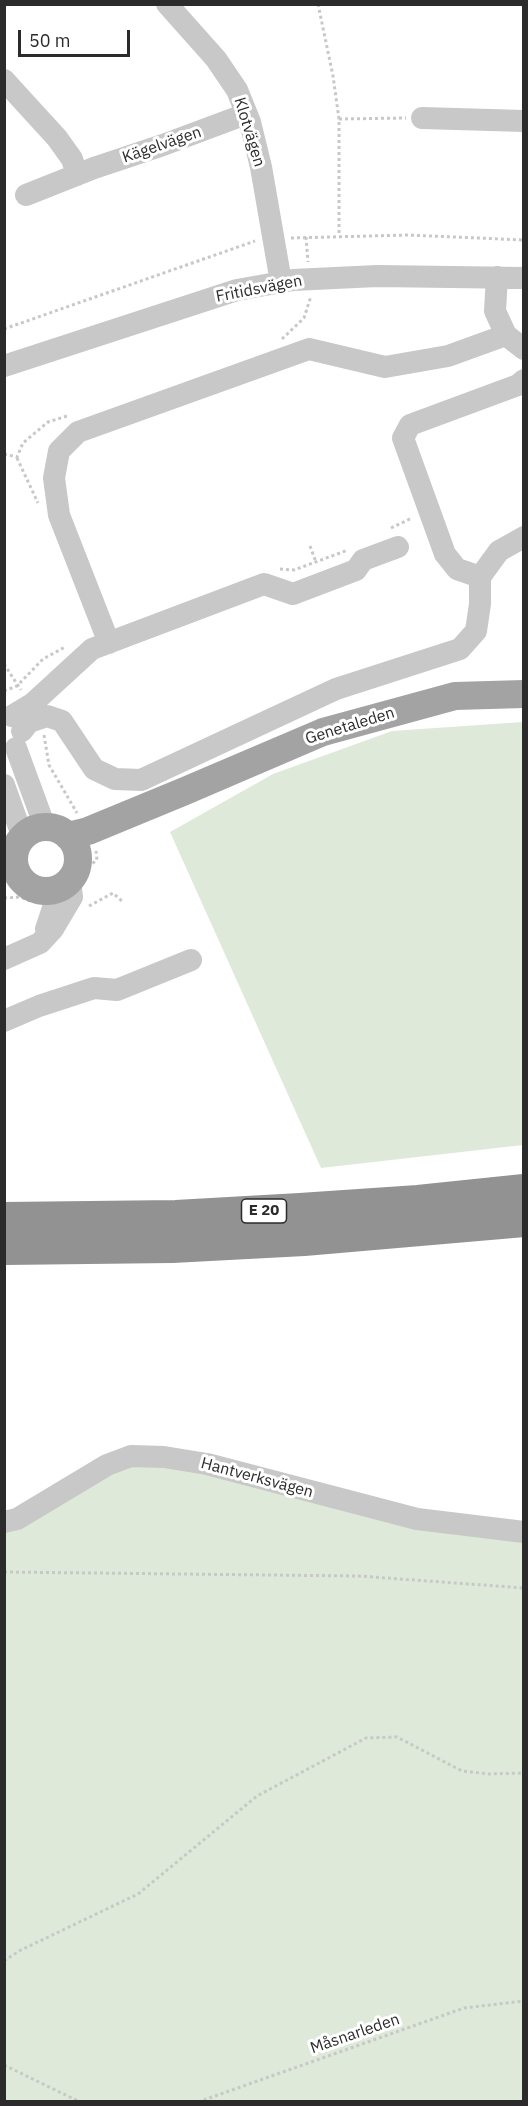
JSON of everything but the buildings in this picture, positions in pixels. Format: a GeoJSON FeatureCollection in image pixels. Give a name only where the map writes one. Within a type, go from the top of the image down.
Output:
{"type":"FeatureCollection","features":[{"type":"Feature","properties":{"kind":"highway","name":"E 20"},"geometry":{"type":"LineString","coordinates":[[4,1218],[176,1216],[418,1201],[524,1190]]}},
{"type":"Feature","properties":{"kind":"highway","name":"E 20"},"geometry":{"type":"LineString","coordinates":[[4,1249],[172,1247],[315,1239],[524,1221]]}},
{"type":"Feature","properties":{"kind":"main road","name":"Genetaleden"},"geometry":{"type":"LineString","coordinates":[[38,863],[185,791],[323,732],[454,696],[524,694]]}},
{"type":"Feature","properties":{"kind":"street","name":"Klotvägen"},"geometry":{"type":"LineString","coordinates":[[167,4],[216,59],[237,90],[261,167],[281,282]]}},
{"type":"Feature","properties":{"kind":"street"},"geometry":{"type":"LineString","coordinates":[[4,80],[57,138],[72,159],[77,175]]}},
{"type":"Feature","properties":{"kind":"street","name":"Kägelvägen"},"geometry":{"type":"LineString","coordinates":[[26,195],[246,114]]}},
{"type":"Feature","properties":{"kind":"street"},"geometry":{"type":"LineString","coordinates":[[422,118],[524,121]]}},
{"type":"Feature","properties":{"kind":"street","name":"Fritidsvägen"},"geometry":{"type":"LineString","coordinates":[[4,366],[237,290],[281,282],[377,276],[524,278]]}},
{"type":"Feature","properties":{"kind":"street"},"geometry":{"type":"LineString","coordinates":[[109,642],[59,515],[54,478],[59,451],[78,432],[309,349],[385,367],[515,342],[495,311],[497,278]]}},
{"type":"Feature","properties":{"kind":"street"},"geometry":{"type":"LineString","coordinates":[[480,577],[457,569],[445,554],[403,438],[410,425],[522,386]]}},
{"type":"Feature","properties":{"kind":"street"},"geometry":{"type":"LineString","coordinates":[[12,732],[29,722],[47,716],[62,721],[94,769],[115,779],[141,780],[336,689],[460,649],[476,631],[480,604],[480,577],[499,551],[524,537]]}},
{"type":"Feature","properties":{"kind":"street"},"geometry":{"type":"LineString","coordinates":[[38,863],[12,732],[32,704],[92,649],[264,584],[293,594],[356,570],[363,560],[398,547]]}},
{"type":"Feature","properties":{"kind":"street"},"geometry":{"type":"LineString","coordinates":[[4,785],[54,905],[40,943],[4,959]]}},
{"type":"Feature","properties":{"kind":"street"},"geometry":{"type":"LineString","coordinates":[[4,1021],[39,1006],[94,988],[117,990],[191,960]]}},
{"type":"Feature","properties":{"kind":"street","name":"Hantverksvägen"},"geometry":{"type":"LineString","coordinates":[[4,1522],[17,1519],[107,1465],[131,1456],[164,1456],[207,1464],[417,1519],[524,1532]]}},
{"type":"Feature","properties":{"kind":"path"},"geometry":{"type":"LineString","coordinates":[[318,4],[333,76],[339,119],[339,236]]}},
{"type":"Feature","properties":{"kind":"path"},"geometry":{"type":"LineString","coordinates":[[339,119],[422,118]]}},
{"type":"Feature","properties":{"kind":"path"},"geometry":{"type":"LineString","coordinates":[[273,343],[283,338],[304,318],[312,299],[306,237]]}},
{"type":"Feature","properties":{"kind":"path"},"geometry":{"type":"LineString","coordinates":[[40,509],[17,458],[23,443],[48,422],[71,414]]}},
{"type":"Feature","properties":{"kind":"path"},"geometry":{"type":"LineString","coordinates":[[4,454],[17,458]]}},
{"type":"Feature","properties":{"kind":"path"},"geometry":{"type":"LineString","coordinates":[[310,546],[316,562]]}},
{"type":"Feature","properties":{"kind":"path"},"geometry":{"type":"LineString","coordinates":[[4,691],[17,686],[43,659],[69,646]]}},
{"type":"Feature","properties":{"kind":"path"},"geometry":{"type":"LineString","coordinates":[[4,664],[17,686]]}},
{"type":"Feature","properties":{"kind":"path"},"geometry":{"type":"LineString","coordinates":[[83,908],[113,893],[123,902]]}},
{"type":"Feature","properties":{"kind":"path"},"geometry":{"type":"LineString","coordinates":[[4,1572],[359,1576],[524,1588]]}},
{"type":"Feature","properties":{"kind":"path"},"geometry":{"type":"LineString","coordinates":[[4,1962],[19,1951],[138,1894],[257,1796],[366,1738],[397,1737],[462,1771],[489,1774],[524,1773]]}},
{"type":"Feature","properties":{"kind":"path","name":"Måsnarleden"},"geometry":{"type":"LineString","coordinates":[[198,2102],[464,2008],[524,2001]]}},
{"type":"Feature","properties":{"kind":"path"},"geometry":{"type":"LineString","coordinates":[[4,2065],[80,2102]]}},
{"type":"Feature","properties":{"kind":"green space"},"geometry":{"type":"Polygon","coordinates":[[[523,722],[523,1145],[321,1168],[170,832],[273,774],[392,731],[523,722]]]}},
{"type":"Feature","properties":{"kind":"green space"},"geometry":{"type":"Polygon","coordinates":[[[207,1464],[523,1532],[523,2101],[5,2101],[4,1522],[107,1465],[207,1464]]]}}]}
